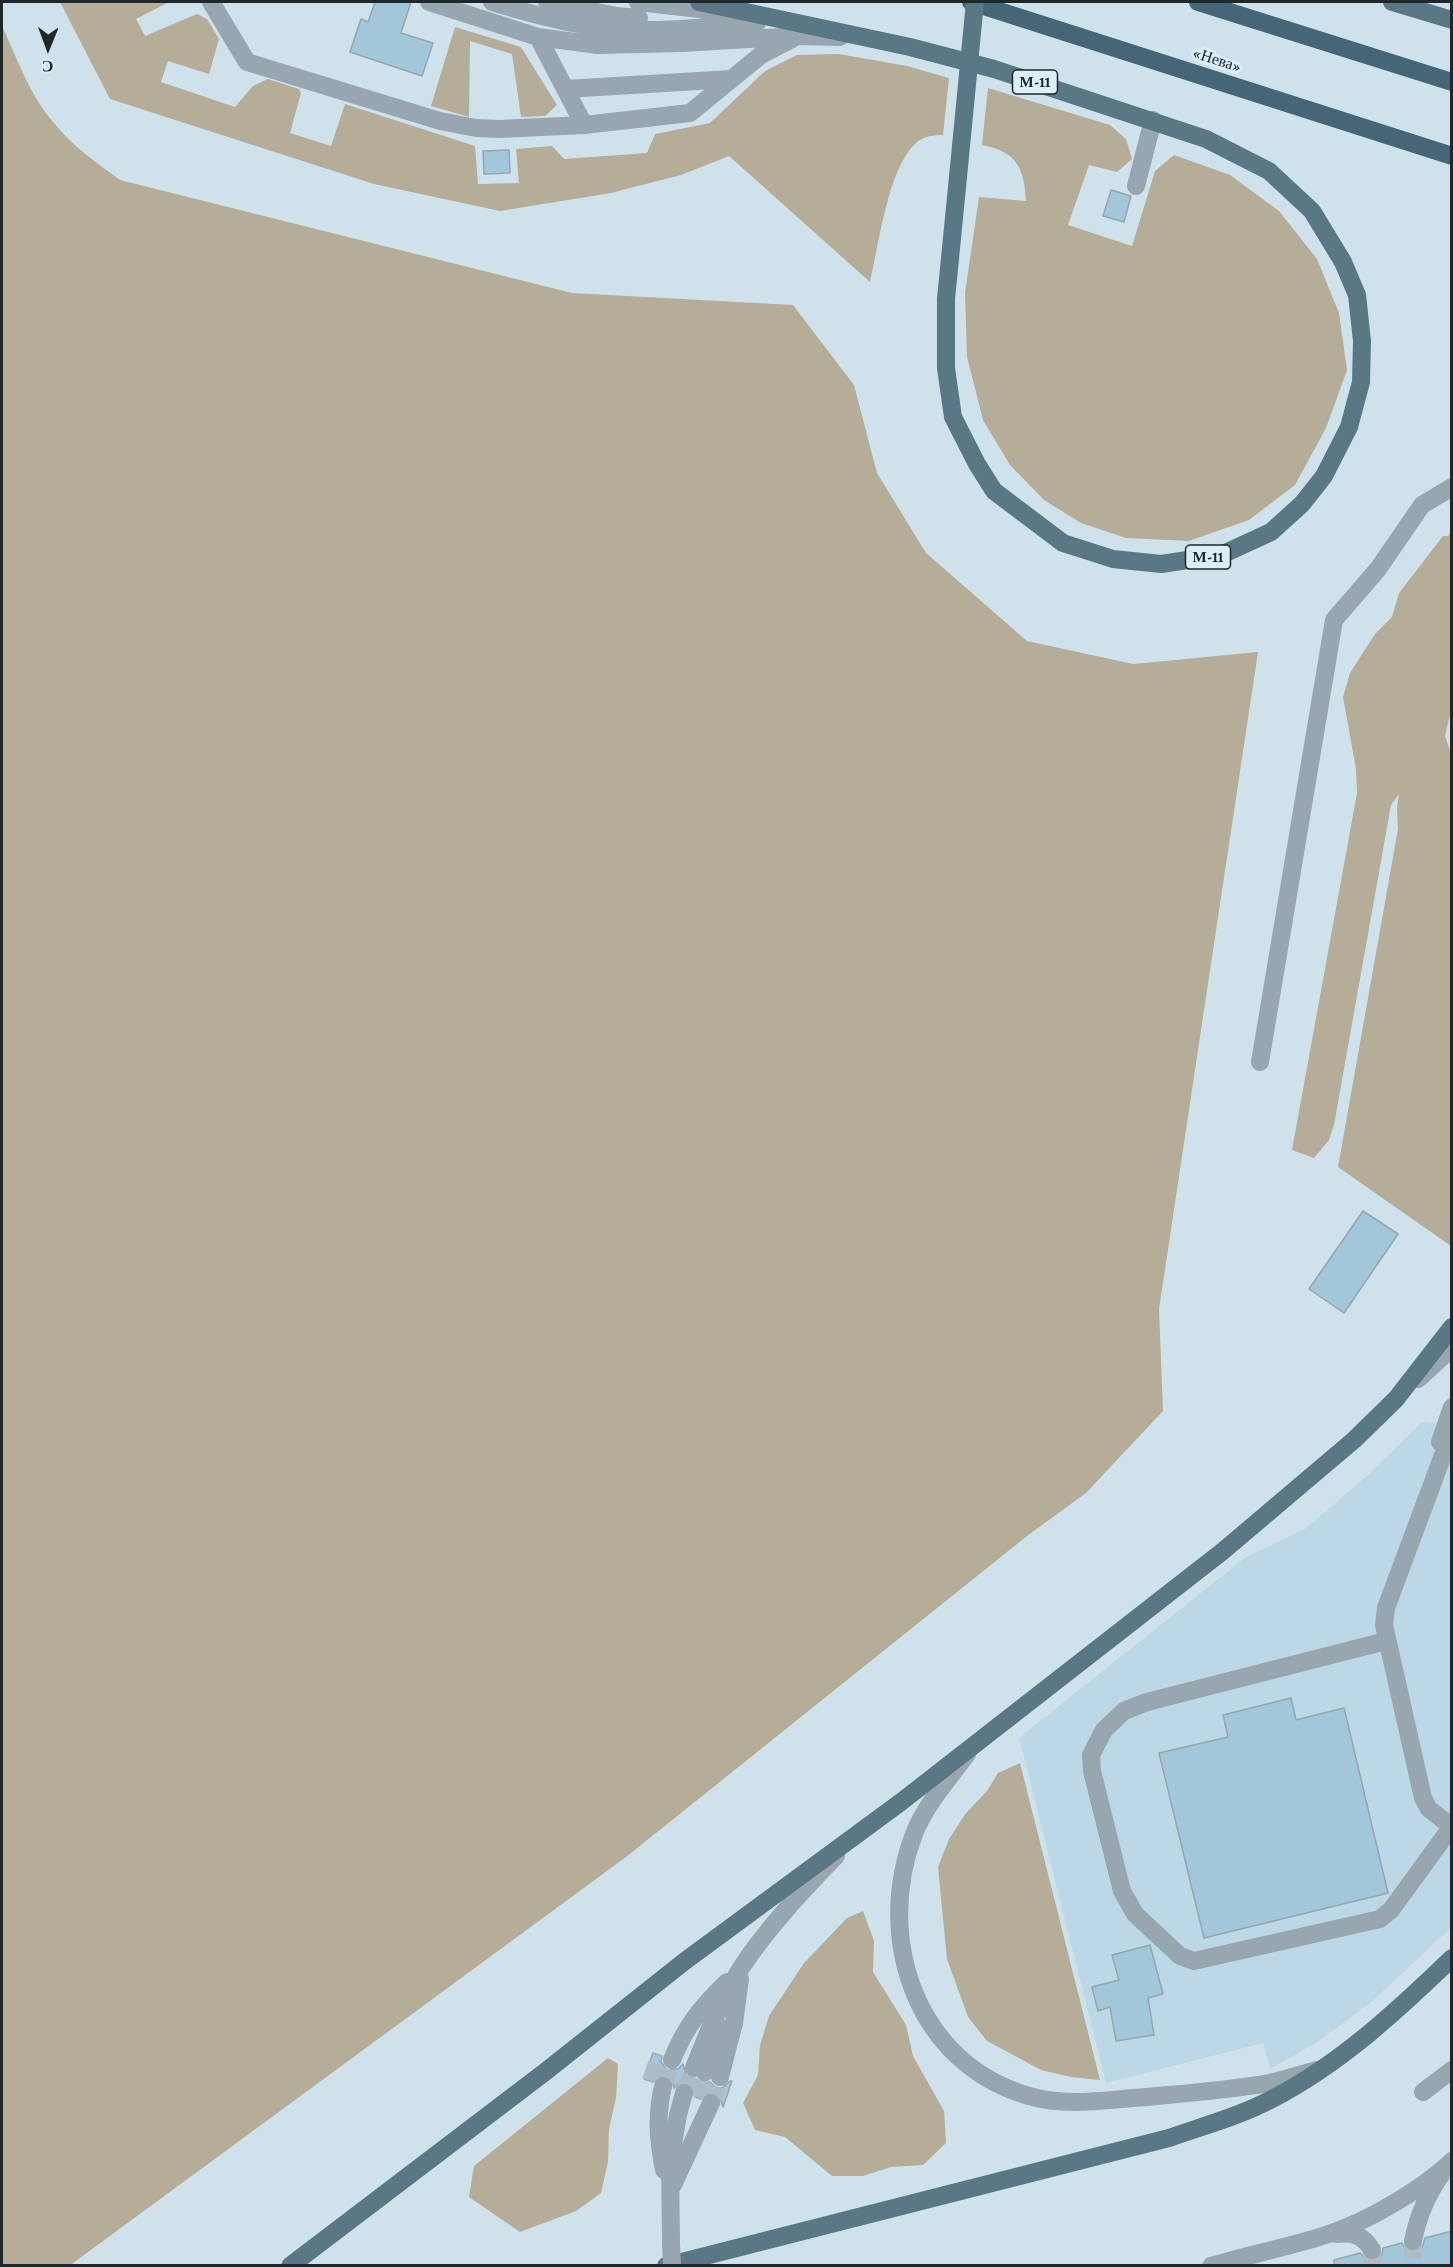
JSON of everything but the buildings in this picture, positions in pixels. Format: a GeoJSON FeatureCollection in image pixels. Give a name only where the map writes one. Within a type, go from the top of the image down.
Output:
{"type":"FeatureCollection","features":[{"type":"Feature","properties":{"kind":"highway","name":"«Нева»"},"geometry":{"type":"LineString","coordinates":[[971,2],[1452,156]]}},
{"type":"Feature","properties":{"kind":"highway"},"geometry":{"type":"LineString","coordinates":[[1198,2],[1452,82]]}},
{"type":"Feature","properties":{"kind":"main road","name":"М-11"},"geometry":{"type":"LineString","coordinates":[[699,2],[795,29],[861,37],[910,47],[994,69],[1206,139],[1269,171],[1312,211],[1343,262],[1357,295],[1362,341],[1361,382],[1349,427],[1324,476],[1302,504],[1271,532],[1221,555],[1161,564],[1113,559],[1063,543],[994,491],[977,464],[953,417],[946,368],[946,299],[958,177],[975,2]]}},
{"type":"Feature","properties":{"kind":"main road"},"geometry":{"type":"LineString","coordinates":[[1392,2],[1452,20]]}},
{"type":"Feature","properties":{"kind":"main road"},"geometry":{"type":"LineString","coordinates":[[290,2265],[545,2072],[685,1961],[973,1746],[1223,1551],[1354,1440],[1396,1399],[1452,1327]]}},
{"type":"Feature","properties":{"kind":"main road"},"geometry":{"type":"LineString","coordinates":[[666,2265],[1169,2138],[1271,2100],[1324,2068],[1360,2042],[1452,1958]]}},
{"type":"Feature","properties":{"kind":"street"},"geometry":{"type":"LineString","coordinates":[[211,2],[247,62],[449,123],[476,128],[584,125],[690,113],[795,29]]}},
{"type":"Feature","properties":{"kind":"street"},"geometry":{"type":"LineString","coordinates":[[429,2],[538,37],[598,45],[682,43],[795,29]]}},
{"type":"Feature","properties":{"kind":"street"},"geometry":{"type":"LineString","coordinates":[[492,2],[535,16],[603,28],[651,30],[760,19]]}},
{"type":"Feature","properties":{"kind":"street"},"geometry":{"type":"LineString","coordinates":[[547,2],[617,16],[702,23],[760,19]]}},
{"type":"Feature","properties":{"kind":"street"},"geometry":{"type":"LineString","coordinates":[[639,2],[760,19]]}},
{"type":"Feature","properties":{"kind":"street"},"geometry":{"type":"LineString","coordinates":[[538,37],[584,125]]}},
{"type":"Feature","properties":{"kind":"street"},"geometry":{"type":"LineString","coordinates":[[566,89],[730,79]]}},
{"type":"Feature","properties":{"kind":"street"},"geometry":{"type":"LineString","coordinates":[[1136,186],[1153,120]]}},
{"type":"Feature","properties":{"kind":"street"},"geometry":{"type":"LineString","coordinates":[[1260,1062],[1334,620],[1378,569],[1422,505],[1452,487]]}},
{"type":"Feature","properties":{"kind":"street"},"geometry":{"type":"LineString","coordinates":[[1396,1399],[1452,1348]]}},
{"type":"Feature","properties":{"kind":"street"},"geometry":{"type":"LineString","coordinates":[[1443,1453],[1439,1439],[1452,1407]]}},
{"type":"Feature","properties":{"kind":"street"},"geometry":{"type":"LineString","coordinates":[[1386,1641],[1147,1702],[1124,1711],[1104,1730],[1091,1755],[1092,1771],[1122,1891],[1135,1914],[1180,1956],[1194,1960],[1380,1918],[1391,1910],[1452,1826],[1429,1809],[1423,1798],[1384,1625],[1386,1608],[1452,1431]]}},
{"type":"Feature","properties":{"kind":"street"},"geometry":{"type":"LineString","coordinates":[[973,1746],[926,1810],[914,1834],[904,1868],[900,1904],[900,1930],[904,1957],[909,1981],[918,2004],[946,2045],[964,2062],[984,2077],[1030,2097],[1079,2103],[1270,2083],[1324,2068]]}},
{"type":"Feature","properties":{"kind":"street"},"geometry":{"type":"LineString","coordinates":[[689,2066],[673,2033],[720,1994],[781,1915],[809,1883],[870,1824]]}},
{"type":"Feature","properties":{"kind":"street"},"geometry":{"type":"LineString","coordinates":[[689,2066],[734,2023],[741,1968]]}},
{"type":"Feature","properties":{"kind":"street"},"geometry":{"type":"LineString","coordinates":[[689,2066],[706,2037],[720,1994]]}},
{"type":"Feature","properties":{"kind":"street"},"geometry":{"type":"LineString","coordinates":[[1423,2092],[1452,2070]]}},
{"type":"Feature","properties":{"kind":"street"},"geometry":{"type":"LineString","coordinates":[[667,2166],[678,2115],[680,2092]]}},
{"type":"Feature","properties":{"kind":"street"},"geometry":{"type":"LineString","coordinates":[[671,2189],[667,2166],[652,2135],[648,2108],[680,2092]]}},
{"type":"Feature","properties":{"kind":"street"},"geometry":{"type":"LineString","coordinates":[[672,2265],[671,2189],[680,2092]]}},
{"type":"Feature","properties":{"kind":"street"},"geometry":{"type":"LineString","coordinates":[[1211,2265],[1328,2234],[1379,2212],[1449,2163]]}},
{"type":"Feature","properties":{"kind":"street"},"geometry":{"type":"LineString","coordinates":[[1413,2241],[1418,2216],[1428,2194],[1449,2163]]}},
{"type":"Feature","properties":{"kind":"street"},"geometry":{"type":"LineString","coordinates":[[1328,2234],[1358,2235],[1367,2241],[1372,2250]]}},
{"type":"Feature","properties":{"kind":"shaded area"},"geometry":{"type":"Polygon","coordinates":[[[60,2],[169,2],[136,19],[145,36],[197,14],[207,19],[219,39],[209,74],[168,61],[161,82],[235,107],[253,86],[268,79],[299,89],[301,93],[290,133],[331,146],[345,104],[475,146],[478,184],[519,183],[516,149],[552,146],[564,159],[647,153],[655,134],[710,123],[765,71],[797,55],[839,54],[907,66],[949,78],[943,135],[929,136],[917,142],[899,169],[886,208],[870,282],[729,156],[681,175],[611,193],[500,211],[374,184],[110,99],[60,2]]]}},
{"type":"Feature","properties":{"kind":"shaded area"},"geometry":{"type":"Polygon","coordinates":[[[2,26],[45,112],[77,147],[120,180],[572,293],[793,305],[854,385],[877,473],[926,553],[1027,641],[1133,664],[1258,652],[1159,1309],[1163,1411],[1086,1493],[1027,1536],[626,1857],[69,2266],[2,2265],[2,26]]]}},
{"type":"Feature","properties":{"kind":"shaded area"},"geometry":{"type":"Polygon","coordinates":[[[455,27],[521,47],[557,105],[545,116],[521,117],[512,54],[470,41],[469,117],[431,106],[455,27]]]}},
{"type":"Feature","properties":{"kind":"shaded area"},"geometry":{"type":"Polygon","coordinates":[[[988,88],[1110,125],[1126,139],[1132,159],[1117,172],[1089,165],[1068,225],[1132,246],[1155,171],[1174,155],[1230,175],[1279,211],[1317,259],[1339,313],[1347,370],[1326,428],[1295,485],[1249,520],[1189,541],[1126,538],[1081,523],[1044,500],[1010,465],[983,420],[967,357],[965,293],[979,197],[1026,201],[1023,179],[1016,163],[1003,152],[982,145],[988,88]]]}},
{"type":"Feature","properties":{"kind":"shaded area"},"geometry":{"type":"Polygon","coordinates":[[[1451,532],[1452,706],[1445,736],[1452,756],[1451,1246],[1338,1167],[1398,829],[1399,794],[1391,805],[1334,1125],[1329,1140],[1314,1158],[1292,1150],[1357,793],[1356,769],[1343,697],[1350,673],[1375,634],[1392,617],[1399,593],[1443,536],[1448,536],[1451,532]]]}},
{"type":"Feature","properties":{"kind":"shaded area"},"geometry":{"type":"Polygon","coordinates":[[[1422,1422],[1451,1425],[1451,1928],[1371,2002],[1316,2043],[1270,2069],[1263,2043],[1106,2083],[1019,1738],[1246,1557],[1305,1529],[1367,1476],[1422,1422]]]}},
{"type":"Feature","properties":{"kind":"shaded area"},"geometry":{"type":"Polygon","coordinates":[[[1020,1763],[1100,2080],[1071,2077],[1041,2070],[987,2041],[968,2017],[947,1959],[938,1867],[949,1839],[966,1813],[987,1791],[998,1773],[1020,1763]]]}},
{"type":"Feature","properties":{"kind":"shaded area"},"geometry":{"type":"Polygon","coordinates":[[[863,1911],[874,1941],[873,1972],[906,2025],[913,2056],[944,2111],[946,2143],[923,2165],[891,2167],[863,2176],[832,2176],[785,2137],[755,2130],[743,2103],[758,2075],[760,2045],[769,2016],[804,1963],[847,1918],[863,1911]]]}},
{"type":"Feature","properties":{"kind":"shaded area"},"geometry":{"type":"Polygon","coordinates":[[[608,2058],[618,2064],[616,2098],[609,2129],[608,2162],[601,2193],[576,2211],[520,2232],[469,2197],[474,2166],[608,2058]]]}},
{"type":"Feature","properties":{"kind":"tunnel"},"geometry":{"type":"LineString","coordinates":[[651,2081],[660,2055]]}},
{"type":"Feature","properties":{"kind":"tunnel"},"geometry":{"type":"LineString","coordinates":[[663,2086],[672,2060]]}},
{"type":"Feature","properties":{"kind":"tunnel"},"geometry":{"type":"LineString","coordinates":[[684,2093],[694,2068]]}},
{"type":"Feature","properties":{"kind":"tunnel"},"geometry":{"type":"LineString","coordinates":[[696,2097],[705,2072]]}},
{"type":"Feature","properties":{"kind":"tunnel"},"geometry":{"type":"LineString","coordinates":[[711,2103],[720,2077]]}},
{"type":"Feature","properties":{"kind":"tunnel"},"geometry":{"type":"LineString","coordinates":[[1413,2241],[1413,2266]]}},
{"type":"Feature","properties":{"kind":"tunnel"},"geometry":{"type":"LineString","coordinates":[[1372,2250],[1372,2266]]}}]}
